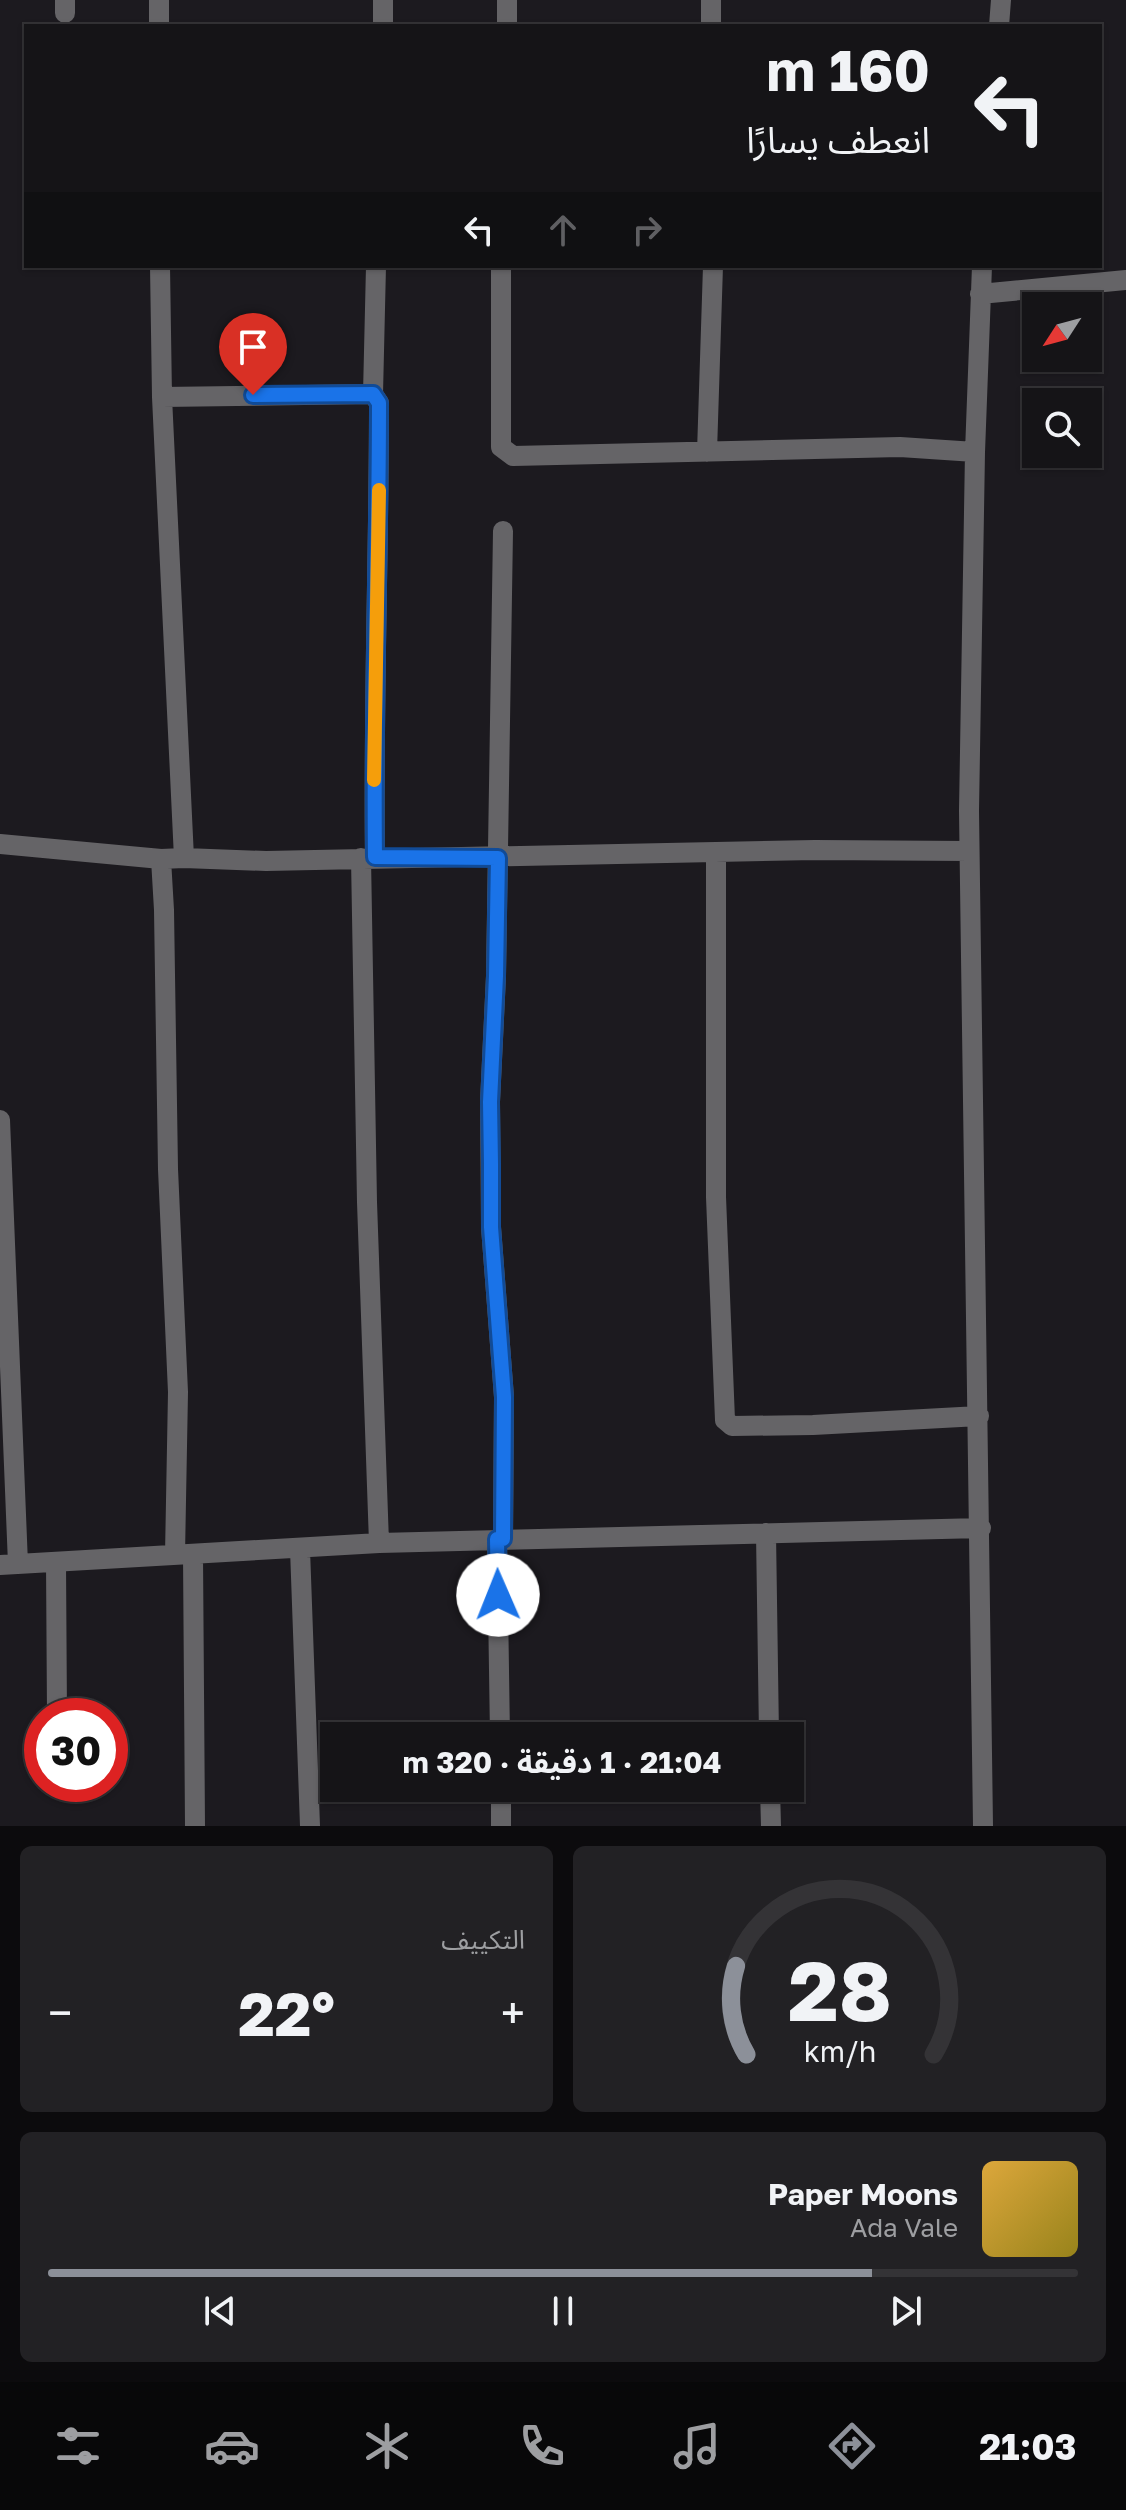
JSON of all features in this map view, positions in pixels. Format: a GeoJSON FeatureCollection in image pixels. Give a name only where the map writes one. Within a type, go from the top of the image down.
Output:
{"type":"FeatureCollection","features":[{"type":"Feature","properties":{"kind":"street"},"geometry":{"type":"LineString","coordinates":[[159,0],[159,24]]}},
{"type":"Feature","properties":{"kind":"street"},"geometry":{"type":"LineString","coordinates":[[383,0],[383,24]]}},
{"type":"Feature","properties":{"kind":"street"},"geometry":{"type":"LineString","coordinates":[[507,0],[507,24]]}},
{"type":"Feature","properties":{"kind":"street"},"geometry":{"type":"LineString","coordinates":[[711,0],[711,24]]}},
{"type":"Feature","properties":{"kind":"street"},"geometry":{"type":"LineString","coordinates":[[999,24],[1001,0]]}},
{"type":"Feature","properties":{"kind":"street"},"geometry":{"type":"LineString","coordinates":[[160,268],[162,397],[184,858]]}},
{"type":"Feature","properties":{"kind":"street"},"geometry":{"type":"LineString","coordinates":[[376,268],[373,394],[379,403],[379,506],[368,858],[367,1202],[379,1543]]}},
{"type":"Feature","properties":{"kind":"street"},"geometry":{"type":"LineString","coordinates":[[501,268],[501,447],[513,456],[900,447],[975,452]]}},
{"type":"Feature","properties":{"kind":"street"},"geometry":{"type":"LineString","coordinates":[[707,452],[713,268]]}},
{"type":"Feature","properties":{"kind":"street"},"geometry":{"type":"LineString","coordinates":[[982,268],[975,452],[969,851],[983,1826]]}},
{"type":"Feature","properties":{"kind":"street"},"geometry":{"type":"LineString","coordinates":[[980,294],[1126,280]]}},
{"type":"Feature","properties":{"kind":"street"},"geometry":{"type":"LineString","coordinates":[[162,397],[373,394]]}},
{"type":"Feature","properties":{"kind":"street"},"geometry":{"type":"LineString","coordinates":[[500,1722],[504,1397],[491,1227],[490,1118],[503,531]]}},
{"type":"Feature","properties":{"kind":"street"},"geometry":{"type":"LineString","coordinates":[[0,844],[161,859],[266,861],[498,858],[556,854],[969,851]]}},
{"type":"Feature","properties":{"kind":"street"},"geometry":{"type":"LineString","coordinates":[[716,852],[716,1197],[725,1420],[732,1426],[813,1425],[979,1416]]}},
{"type":"Feature","properties":{"kind":"street"},"geometry":{"type":"LineString","coordinates":[[161,859],[168,1169],[195,1826]]}},
{"type":"Feature","properties":{"kind":"street"},"geometry":{"type":"LineString","coordinates":[[0,1120],[9,1565],[379,1543],[981,1528]]}},
{"type":"Feature","properties":{"kind":"street"},"geometry":{"type":"LineString","coordinates":[[766,1533],[769,1722]]}},
{"type":"Feature","properties":{"kind":"street"},"geometry":{"type":"LineString","coordinates":[[300,1549],[310,1826]]}},
{"type":"Feature","properties":{"kind":"street"},"geometry":{"type":"LineString","coordinates":[[56,1562],[57,1698]]}},
{"type":"Feature","properties":{"kind":"street"},"geometry":{"type":"LineString","coordinates":[[501,1802],[501,1826]]}},
{"type":"Feature","properties":{"kind":"street"},"geometry":{"type":"LineString","coordinates":[[770,1802],[771,1826]]}},
{"type":"Feature","properties":{"kind":"slow traffic"},"geometry":{"type":"LineString","coordinates":[[374,780],[379,490]]}},
{"type":"Feature","properties":{"kind":"route"},"geometry":{"type":"LineString","coordinates":[[253,395],[373,394],[379,403],[373,734],[375,857],[498,858],[490,1102],[491,1227],[504,1397],[503,1539],[497,1539],[498,1595]]}}]}
